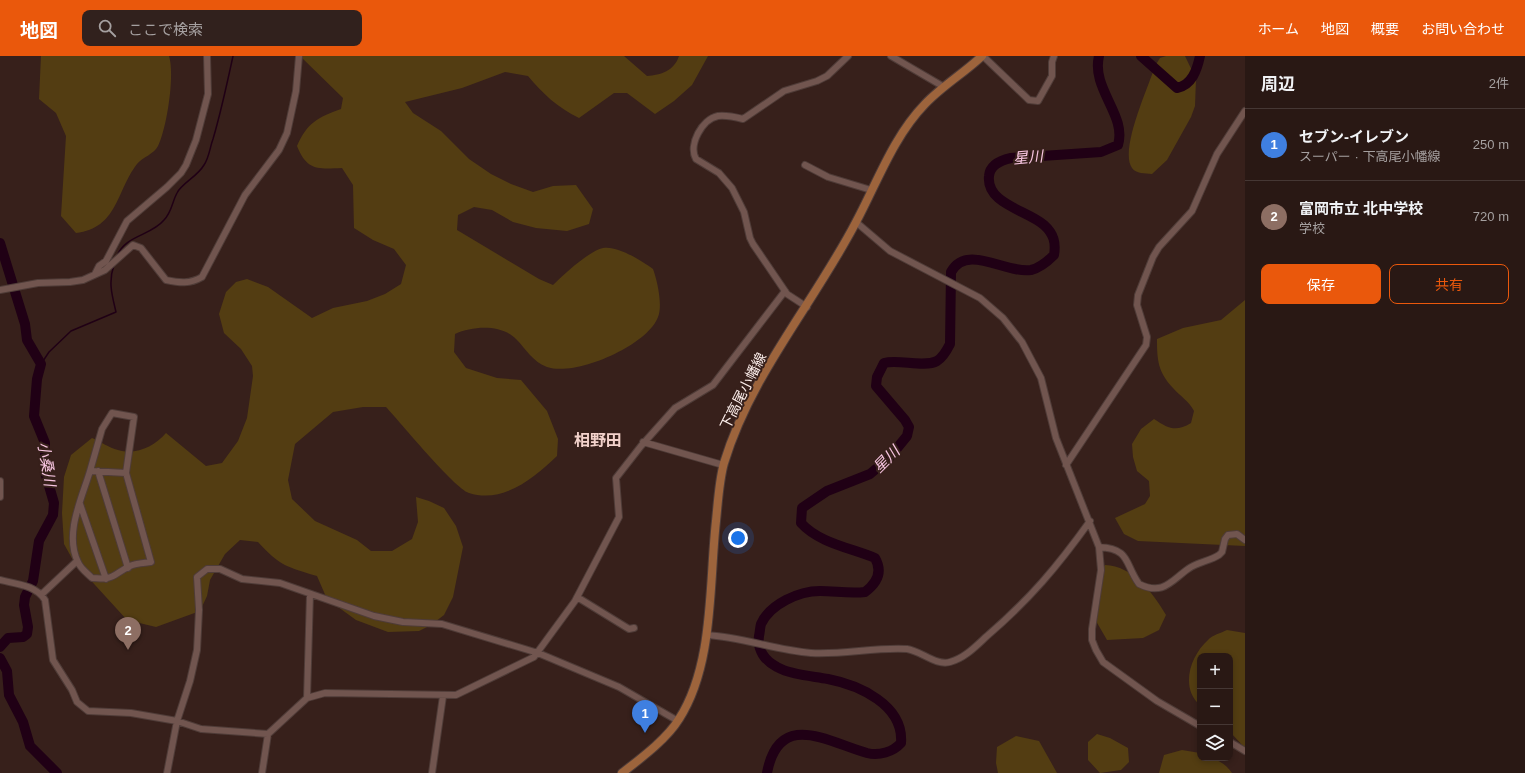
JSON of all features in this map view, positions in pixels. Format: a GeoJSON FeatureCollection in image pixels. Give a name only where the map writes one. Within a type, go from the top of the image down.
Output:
{"type":"FeatureCollection","features":[{"type":"Feature","properties":{"kind":"main road","name":"下高尾小幡線"},"geometry":{"type":"LineString","coordinates":[[626,772],[655,746],[678,721],[694,692],[701,669],[706,635],[713,548],[724,465],[734,436],[762,376],[806,307],[856,222],[905,129],[925,104],[968,70],[983,56]]}},
{"type":"Feature","properties":{"kind":"street"},"geometry":{"type":"LineString","coordinates":[[95,274],[99,266],[106,260],[127,221],[181,173],[186,165],[196,140],[208,94],[207,56]]}},
{"type":"Feature","properties":{"kind":"street"},"geometry":{"type":"LineString","coordinates":[[0,290],[38,283],[70,282],[95,274],[106,270],[132,245],[135,244],[141,248],[166,280],[180,283],[193,282],[202,277],[245,195],[279,150],[284,139],[291,117],[299,56]]}},
{"type":"Feature","properties":{"kind":"street"},"geometry":{"type":"LineString","coordinates":[[806,307],[785,291],[750,238],[744,212],[732,188],[719,173],[699,162],[694,156],[697,135],[705,123],[714,118],[726,116],[744,119],[784,91],[817,81],[827,76],[848,56]]}},
{"type":"Feature","properties":{"kind":"street"},"geometry":{"type":"LineString","coordinates":[[891,56],[944,88]]}},
{"type":"Feature","properties":{"kind":"street"},"geometry":{"type":"LineString","coordinates":[[983,56],[1029,100],[1038,101],[1052,76],[1052,62],[1054,56]]}},
{"type":"Feature","properties":{"kind":"street"},"geometry":{"type":"LineString","coordinates":[[1066,465],[1146,345],[1147,337],[1137,305],[1138,296],[1153,257],[1159,247],[1192,211],[1217,154],[1245,111]]}},
{"type":"Feature","properties":{"kind":"street"},"geometry":{"type":"LineString","coordinates":[[805,165],[828,177],[872,190]]}},
{"type":"Feature","properties":{"kind":"street"},"geometry":{"type":"LineString","coordinates":[[856,222],[890,251],[980,298],[1003,318],[1022,342],[1041,378],[1056,438],[1099,547],[1101,570],[1092,629],[1092,640],[1096,650],[1103,662],[1157,701],[1198,725]]}},
{"type":"Feature","properties":{"kind":"street"},"geometry":{"type":"LineString","coordinates":[[262,773],[268,734],[307,698],[325,693],[456,695],[534,657],[577,597],[619,517],[616,478],[643,442],[675,408],[713,385],[785,291]]}},
{"type":"Feature","properties":{"kind":"street"},"geometry":{"type":"LineString","coordinates":[[112,413],[134,417],[126,472],[152,562],[128,568],[112,578],[106,579],[92,578],[77,561],[73,528],[90,471],[102,429],[112,413]]}},
{"type":"Feature","properties":{"kind":"street"},"geometry":{"type":"LineString","coordinates":[[643,442],[724,465]]}},
{"type":"Feature","properties":{"kind":"street"},"geometry":{"type":"LineString","coordinates":[[90,471],[126,472]]}},
{"type":"Feature","properties":{"kind":"street"},"geometry":{"type":"LineString","coordinates":[[98,472],[128,568]]}},
{"type":"Feature","properties":{"kind":"street"},"geometry":{"type":"LineString","coordinates":[[0,480],[0,497]]}},
{"type":"Feature","properties":{"kind":"street"},"geometry":{"type":"LineString","coordinates":[[80,504],[106,579]]}},
{"type":"Feature","properties":{"kind":"street"},"geometry":{"type":"LineString","coordinates":[[706,635],[739,639],[810,653],[845,653],[886,649],[910,650],[940,662],[949,663],[967,654],[1017,611],[1062,561],[1090,521]]}},
{"type":"Feature","properties":{"kind":"street"},"geometry":{"type":"LineString","coordinates":[[1099,547],[1112,548],[1123,555],[1139,584],[1161,588],[1173,583],[1189,568],[1219,555],[1222,552],[1225,539],[1228,535],[1237,534],[1245,540]]}},
{"type":"Feature","properties":{"kind":"street"},"geometry":{"type":"LineString","coordinates":[[42,594],[77,561]]}},
{"type":"Feature","properties":{"kind":"street"},"geometry":{"type":"LineString","coordinates":[[167,773],[177,721],[190,681],[197,650],[199,610],[197,580],[200,574],[207,569],[220,569],[242,579],[280,583],[374,616],[403,622],[442,624],[538,653],[619,687],[678,721]]}},
{"type":"Feature","properties":{"kind":"street"},"geometry":{"type":"LineString","coordinates":[[0,580],[33,589],[42,594],[45,600],[53,660],[72,690],[79,705],[88,711],[132,713],[177,721],[201,729],[268,734]]}},
{"type":"Feature","properties":{"kind":"street"},"geometry":{"type":"LineString","coordinates":[[307,698],[310,594]]}},
{"type":"Feature","properties":{"kind":"street"},"geometry":{"type":"LineString","coordinates":[[577,597],[629,630],[634,628]]}},
{"type":"Feature","properties":{"kind":"street"},"geometry":{"type":"LineString","coordinates":[[432,773],[443,696]]}},
{"type":"Feature","properties":{"kind":"street"},"geometry":{"type":"LineString","coordinates":[[1233,744],[1245,751]]}},
{"type":"Feature","properties":{"kind":"shaded area"},"geometry":{"type":"Polygon","coordinates":[[[41,56],[169,56],[171,64],[171,88],[167,114],[158,146],[137,164],[108,216],[100,224],[90,230],[76,233],[61,216],[66,136],[56,113],[39,99],[41,56]]]}},
{"type":"Feature","properties":{"kind":"shaded area"},"geometry":{"type":"Polygon","coordinates":[[[300,56],[624,56],[647,76],[657,75],[670,69],[677,61],[679,56],[708,56],[692,85],[674,101],[655,114],[627,93],[614,93],[579,118],[564,110],[551,100],[528,76],[505,72],[462,88],[405,102],[413,113],[441,131],[469,159],[491,174],[511,184],[533,192],[553,186],[576,185],[593,209],[589,224],[567,231],[536,228],[513,222],[492,210],[474,207],[458,215],[457,230],[539,279],[553,285],[576,264],[597,250],[609,248],[622,251],[653,269],[660,299],[658,317],[652,328],[641,338],[626,348],[592,363],[560,369],[542,365],[530,355],[516,339],[503,331],[478,328],[455,334],[454,352],[466,368],[497,378],[521,380],[547,411],[558,439],[557,456],[538,473],[517,487],[506,492],[494,495],[469,493],[452,480],[440,468],[386,407],[363,407],[333,412],[295,444],[288,480],[292,499],[315,521],[357,540],[371,551],[392,551],[412,539],[418,522],[416,497],[444,508],[456,526],[463,547],[453,597],[444,615],[431,625],[419,631],[388,632],[356,620],[327,599],[317,576],[284,565],[272,556],[258,542],[240,540],[225,554],[210,580],[207,596],[200,611],[156,627],[127,620],[74,562],[64,544],[62,513],[64,477],[71,455],[92,438],[115,449],[138,451],[150,446],[166,433],[206,466],[222,463],[238,441],[247,418],[253,376],[252,366],[241,349],[224,333],[219,314],[226,292],[236,282],[247,279],[268,287],[312,318],[333,308],[367,301],[385,294],[401,284],[406,265],[394,249],[373,240],[354,228],[353,185],[342,168],[314,167],[305,160],[297,146],[309,126],[320,118],[341,109],[343,98],[300,56]]]}},
{"type":"Feature","properties":{"kind":"shaded area"},"geometry":{"type":"Polygon","coordinates":[[[1166,56],[1185,56],[1196,79],[1195,106],[1191,117],[1167,160],[1152,174],[1141,173],[1132,168],[1129,159],[1129,147],[1136,118],[1155,66],[1160,58],[1166,56]]]}},
{"type":"Feature","properties":{"kind":"shaded area"},"geometry":{"type":"Polygon","coordinates":[[[1245,300],[1245,546],[1138,541],[1124,534],[1115,518],[1145,504],[1150,496],[1149,481],[1137,471],[1133,457],[1132,444],[1141,429],[1154,419],[1168,427],[1181,428],[1191,423],[1194,411],[1190,404],[1164,377],[1158,360],[1157,339],[1183,328],[1221,320],[1245,300]]]}},
{"type":"Feature","properties":{"kind":"shaded area"},"geometry":{"type":"Polygon","coordinates":[[[1105,565],[1125,570],[1133,575],[1155,598],[1166,615],[1159,630],[1143,638],[1107,640],[1096,621],[1095,594],[1097,574],[1105,565]]]}},
{"type":"Feature","properties":{"kind":"shaded area"},"geometry":{"type":"Polygon","coordinates":[[[1227,630],[1245,633],[1245,748],[1233,735],[1233,653],[1198,653],[1214,635],[1227,630]]]}},
{"type":"Feature","properties":{"kind":"shaded area"},"geometry":{"type":"Polygon","coordinates":[[[1197,654],[1197,702],[1190,690],[1189,681],[1192,663],[1197,654]]]}},
{"type":"Feature","properties":{"kind":"shaded area"},"geometry":{"type":"Polygon","coordinates":[[[1097,734],[1110,738],[1128,748],[1129,762],[1121,770],[1100,773],[1088,760],[1088,742],[1097,734]]]}},
{"type":"Feature","properties":{"kind":"shaded area"},"geometry":{"type":"Polygon","coordinates":[[[1016,736],[1039,741],[1057,773],[998,773],[996,763],[997,747],[1016,736]]]}},
{"type":"Feature","properties":{"kind":"shaded area"},"geometry":{"type":"Polygon","coordinates":[[[1182,750],[1197,752],[1197,761],[1218,761],[1226,766],[1232,773],[1159,773],[1164,755],[1182,750]]]}},
{"type":"Feature","properties":{"kind":"waterway"},"geometry":{"type":"LineString","coordinates":[[117,256],[126,244],[159,225],[164,220],[169,214],[179,189],[198,173],[206,162],[219,119],[233,56]]}},
{"type":"Feature","properties":{"kind":"waterway","name":"星川"},"geometry":{"type":"LineString","coordinates":[[767,773],[773,753],[782,741],[794,736],[807,735],[821,738],[872,754],[881,754],[890,751],[901,743],[900,730],[895,718],[877,699],[866,692],[840,682],[789,672],[769,662],[759,646],[761,624],[771,610],[794,596],[803,593],[820,591],[848,593],[865,592],[876,581],[879,573],[875,558],[826,540],[808,530],[801,523],[802,508],[827,491],[870,474],[889,458],[907,436],[909,427],[905,420],[876,386],[877,377],[884,363],[932,363],[939,360],[944,354],[950,344],[951,272],[958,264],[967,260],[977,260],[1010,268],[1031,270],[1037,268],[1054,255],[1055,247],[1050,232],[1037,220],[1001,200],[990,186],[989,176],[992,168],[997,163],[1011,158],[1101,152],[1118,145],[1118,123],[1100,80],[1098,68],[1099,56]]}},
{"type":"Feature","properties":{"kind":"waterway","name":"星川"},"geometry":{"type":"LineString","coordinates":[[1141,56],[1177,88],[1186,84],[1193,76],[1200,56]]}},
{"type":"Feature","properties":{"kind":"waterway","name":"小桑川"},"geometry":{"type":"LineString","coordinates":[[0,243],[25,324],[27,340],[41,364],[37,379],[34,416],[45,443],[45,472],[54,503],[53,515],[39,541],[33,581],[25,597],[24,605],[28,627],[27,634],[23,637],[8,638],[0,647]]}},
{"type":"Feature","properties":{"kind":"waterway"},"geometry":{"type":"LineString","coordinates":[[41,364],[49,352],[71,331],[116,312],[111,283],[114,265]]}},
{"type":"Feature","properties":{"kind":"waterway","name":"小桑川"},"geometry":{"type":"LineString","coordinates":[[0,658],[7,671],[9,695],[23,722],[30,746],[57,773]]}},
{"type":"Feature","properties":{"kind":"place","name":"富岡市立 北中学校"},"geometry":{"type":"Point","coordinates":[128,650]}},
{"type":"Feature","properties":{"kind":"place","name":"セブン-イレブン"},"geometry":{"type":"Point","coordinates":[645,733]}},
{"type":"Feature","properties":{"kind":"district","name":"相野田"},"geometry":{"type":"Point","coordinates":[598,440]}}]}
